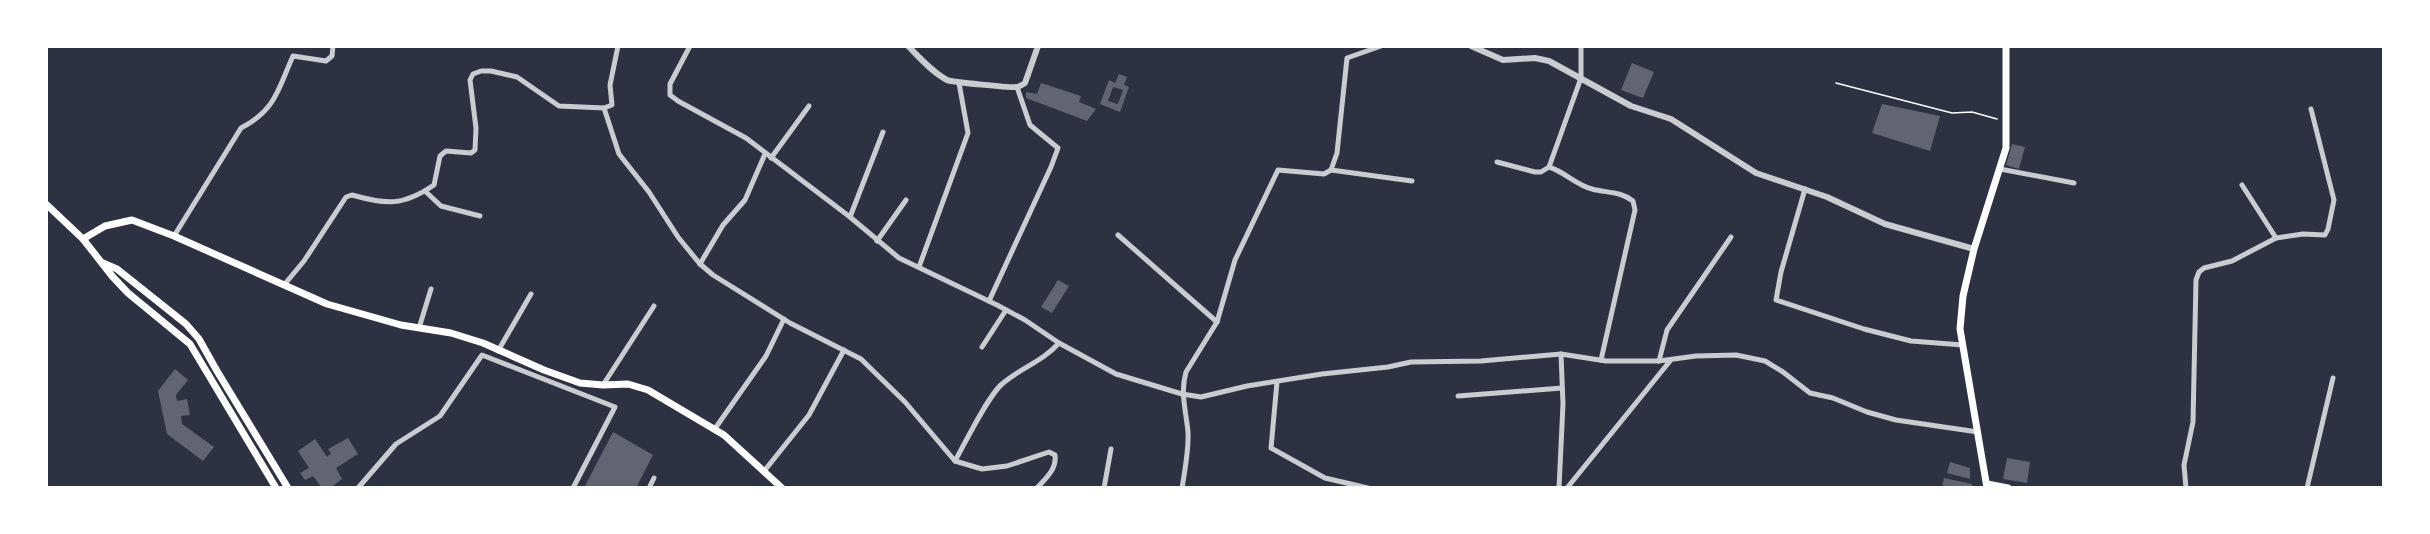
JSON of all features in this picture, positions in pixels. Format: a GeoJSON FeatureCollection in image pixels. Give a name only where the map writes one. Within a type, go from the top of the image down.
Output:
{"type":"FeatureCollection","features":[{"type":"Feature","properties":{"kind":"main road"},"geometry":{"type":"LineString","coordinates":[[2006,46],[2006,148],[1974,249],[1963,296],[1960,329],[1987,486],[2008,488]]}},
{"type":"Feature","properties":{"kind":"main road"},"geometry":{"type":"LineString","coordinates":[[46,204],[83,239],[128,293],[190,344],[276,488]]}},
{"type":"Feature","properties":{"kind":"main road"},"geometry":{"type":"LineString","coordinates":[[83,239],[105,226],[132,220],[174,236],[327,304],[419,328],[451,333],[483,343],[498,351],[580,382],[603,385],[628,384],[648,390],[724,435],[765,470],[782,488]]}},
{"type":"Feature","properties":{"kind":"main road"},"geometry":{"type":"LineString","coordinates":[[104,263],[117,269],[186,324],[199,339],[288,488]]}},
{"type":"Feature","properties":{"kind":"street"},"geometry":{"type":"LineString","coordinates":[[174,236],[241,128],[256,121],[271,107],[293,56],[326,61],[332,56],[333,46]]}},
{"type":"Feature","properties":{"kind":"street"},"geometry":{"type":"LineString","coordinates":[[284,285],[304,261],[346,197],[352,195],[377,202],[394,203],[410,199],[434,185],[440,156],[446,151],[471,153],[475,150],[476,128],[470,80],[473,74],[491,71],[517,77],[559,106],[604,108],[612,105],[610,85],[618,46]]}},
{"type":"Feature","properties":{"kind":"street"},"geometry":{"type":"LineString","coordinates":[[690,46],[670,84],[670,95],[746,138],[850,217],[899,258],[1006,310],[1059,343],[1116,374],[1182,394],[1201,397],[1247,386],[1322,374],[1388,368],[1411,362],[1481,361],[1562,354],[1601,360],[1659,361],[1696,356],[1736,355],[1765,361],[1810,393],[1833,398],[1867,412],[1896,420],[1978,432]]}},
{"type":"Feature","properties":{"kind":"street"},"geometry":{"type":"LineString","coordinates":[[908,46],[948,81],[1017,87],[1025,83],[1038,46]]}},
{"type":"Feature","properties":{"kind":"street"},"geometry":{"type":"LineString","coordinates":[[1331,170],[1337,153],[1347,58],[1381,46]]}},
{"type":"Feature","properties":{"kind":"street"},"geometry":{"type":"LineString","coordinates":[[1471,46],[1503,60],[1535,58],[1549,61],[1631,106],[1671,119],[1756,173],[1774,181],[1804,189],[1860,211],[1885,224],[1974,249]]}},
{"type":"Feature","properties":{"kind":"street"},"geometry":{"type":"LineString","coordinates":[[1497,162],[1535,172],[1541,172],[1549,167],[1581,78],[1581,46]]}},
{"type":"Feature","properties":{"kind":"street"},"geometry":{"type":"LineString","coordinates":[[919,267],[968,133],[959,83]]}},
{"type":"Feature","properties":{"kind":"street"},"geometry":{"type":"LineString","coordinates":[[988,301],[1058,148],[1030,125],[1017,87]]}},
{"type":"Feature","properties":{"kind":"street"},"geometry":{"type":"LineString","coordinates":[[771,158],[809,106]]}},
{"type":"Feature","properties":{"kind":"street"},"geometry":{"type":"LineString","coordinates":[[604,108],[619,154],[700,264],[713,275],[784,319],[861,358],[905,402],[955,461],[982,469],[1007,466],[1049,452],[1055,455],[1056,460],[1050,475],[1037,488]]}},
{"type":"Feature","properties":{"kind":"street"},"geometry":{"type":"LineString","coordinates":[[2186,488],[2184,465],[2193,422],[2196,280],[2199,272],[2204,268],[2232,261],[2276,238],[2303,234],[2325,235],[2334,200],[2311,109]]}},
{"type":"Feature","properties":{"kind":"street"},"geometry":{"type":"LineString","coordinates":[[850,217],[883,132]]}},
{"type":"Feature","properties":{"kind":"street"},"geometry":{"type":"LineString","coordinates":[[700,264],[723,225],[745,200],[765,154]]}},
{"type":"Feature","properties":{"kind":"street"},"geometry":{"type":"LineString","coordinates":[[1549,167],[1561,171],[1571,180],[1591,189],[1611,191],[1633,201],[1635,210],[1601,360]]}},
{"type":"Feature","properties":{"kind":"street"},"geometry":{"type":"LineString","coordinates":[[2000,169],[2074,183]]}},
{"type":"Feature","properties":{"kind":"street"},"geometry":{"type":"LineString","coordinates":[[1182,488],[1188,434],[1182,394],[1186,372],[1217,322],[1235,260],[1278,170],[1324,174],[1331,170],[1412,181]]}},
{"type":"Feature","properties":{"kind":"street"},"geometry":{"type":"LineString","coordinates":[[2242,185],[2276,238]]}},
{"type":"Feature","properties":{"kind":"street"},"geometry":{"type":"LineString","coordinates":[[1804,189],[1781,272],[1776,300],[1864,329],[1911,340],[1963,345]]}},
{"type":"Feature","properties":{"kind":"street"},"geometry":{"type":"LineString","coordinates":[[425,191],[441,206],[480,216]]}},
{"type":"Feature","properties":{"kind":"street"},"geometry":{"type":"LineString","coordinates":[[877,241],[906,200]]}},
{"type":"Feature","properties":{"kind":"street"},"geometry":{"type":"LineString","coordinates":[[1118,235],[1217,322]]}},
{"type":"Feature","properties":{"kind":"street"},"geometry":{"type":"LineString","coordinates":[[1659,361],[1668,330],[1731,237]]}},
{"type":"Feature","properties":{"kind":"street"},"geometry":{"type":"LineString","coordinates":[[419,328],[431,289]]}},
{"type":"Feature","properties":{"kind":"street"},"geometry":{"type":"LineString","coordinates":[[498,351],[531,294]]}},
{"type":"Feature","properties":{"kind":"street"},"geometry":{"type":"LineString","coordinates":[[603,385],[654,306]]}},
{"type":"Feature","properties":{"kind":"street"},"geometry":{"type":"LineString","coordinates":[[982,347],[1006,310]]}},
{"type":"Feature","properties":{"kind":"street"},"geometry":{"type":"LineString","coordinates":[[714,430],[766,356],[784,319]]}},
{"type":"Feature","properties":{"kind":"street"},"geometry":{"type":"LineString","coordinates":[[955,461],[999,387],[1048,355],[1059,343]]}},
{"type":"Feature","properties":{"kind":"street"},"geometry":{"type":"LineString","coordinates":[[765,470],[809,416],[844,350]]}},
{"type":"Feature","properties":{"kind":"street"},"geometry":{"type":"LineString","coordinates":[[1559,488],[1563,404],[1562,354]]}},
{"type":"Feature","properties":{"kind":"street"},"geometry":{"type":"LineString","coordinates":[[358,488],[396,444],[440,416],[482,355],[615,407],[573,488]]}},
{"type":"Feature","properties":{"kind":"street"},"geometry":{"type":"LineString","coordinates":[[1567,488],[1670,361]]}},
{"type":"Feature","properties":{"kind":"street"},"geometry":{"type":"LineString","coordinates":[[2307,488],[2333,378]]}},
{"type":"Feature","properties":{"kind":"street"},"geometry":{"type":"LineString","coordinates":[[1277,382],[1271,448],[1325,478],[1368,488]]}},
{"type":"Feature","properties":{"kind":"street"},"geometry":{"type":"LineString","coordinates":[[1458,396],[1562,388]]}},
{"type":"Feature","properties":{"kind":"street"},"geometry":{"type":"LineString","coordinates":[[1104,488],[1111,449]]}},
{"type":"Feature","properties":{"kind":"street"},"geometry":{"type":"LineString","coordinates":[[649,488],[654,478]]}},
{"type":"Feature","properties":{"kind":"path"},"geometry":{"type":"LineString","coordinates":[[1836,83],[1952,113],[1972,112],[2007,121]]}},
{"type":"Feature","properties":{"kind":"building"},"geometry":{"type":"Polygon","coordinates":[[[1632,63],[1654,72],[1643,98],[1621,90],[1632,63]]]}},
{"type":"Feature","properties":{"kind":"building"},"geometry":{"type":"Polygon","coordinates":[[[1119,74],[1127,77],[1124,85],[1129,87],[1120,112],[1100,104],[1109,80],[1115,83],[1119,74]],[[1113,87],[1108,101],[1118,104],[1123,90],[1113,87]]]}},
{"type":"Feature","properties":{"kind":"building"},"geometry":{"type":"Polygon","coordinates":[[[1041,83],[1081,96],[1079,102],[1096,109],[1087,121],[1026,98],[1026,92],[1037,94],[1041,83]]]}},
{"type":"Feature","properties":{"kind":"building"},"geometry":{"type":"Polygon","coordinates":[[[1882,104],[1940,116],[1930,151],[1872,133],[1882,104]]]}},
{"type":"Feature","properties":{"kind":"building"},"geometry":{"type":"Polygon","coordinates":[[[2012,144],[2025,147],[2019,169],[2006,165],[2012,144]]]}},
{"type":"Feature","properties":{"kind":"building"},"geometry":{"type":"Polygon","coordinates":[[[1058,280],[1069,286],[1052,313],[1041,307],[1058,280]]]}},
{"type":"Feature","properties":{"kind":"building"},"geometry":{"type":"Polygon","coordinates":[[[175,369],[188,380],[176,395],[177,401],[187,399],[190,415],[181,416],[182,424],[214,447],[203,461],[167,434],[158,391],[175,369]]]}},
{"type":"Feature","properties":{"kind":"building"},"geometry":{"type":"Polygon","coordinates":[[[613,432],[653,455],[636,488],[584,488],[613,432]]]}},
{"type":"Feature","properties":{"kind":"building"},"geometry":{"type":"Polygon","coordinates":[[[348,438],[358,454],[336,468],[342,479],[330,488],[322,488],[313,476],[305,480],[300,473],[309,468],[298,451],[315,439],[327,457],[331,453],[328,449],[348,438]]]}},
{"type":"Feature","properties":{"kind":"building"},"geometry":{"type":"Polygon","coordinates":[[[2007,458],[2030,462],[2027,483],[2003,479],[2007,458]]]}},
{"type":"Feature","properties":{"kind":"building"},"geometry":{"type":"Polygon","coordinates":[[[1950,462],[1970,468],[1970,479],[1947,473],[1950,462]]]}},
{"type":"Feature","properties":{"kind":"building"},"geometry":{"type":"Polygon","coordinates":[[[1944,478],[1972,484],[1973,488],[1942,488],[1944,478]]]}}]}
